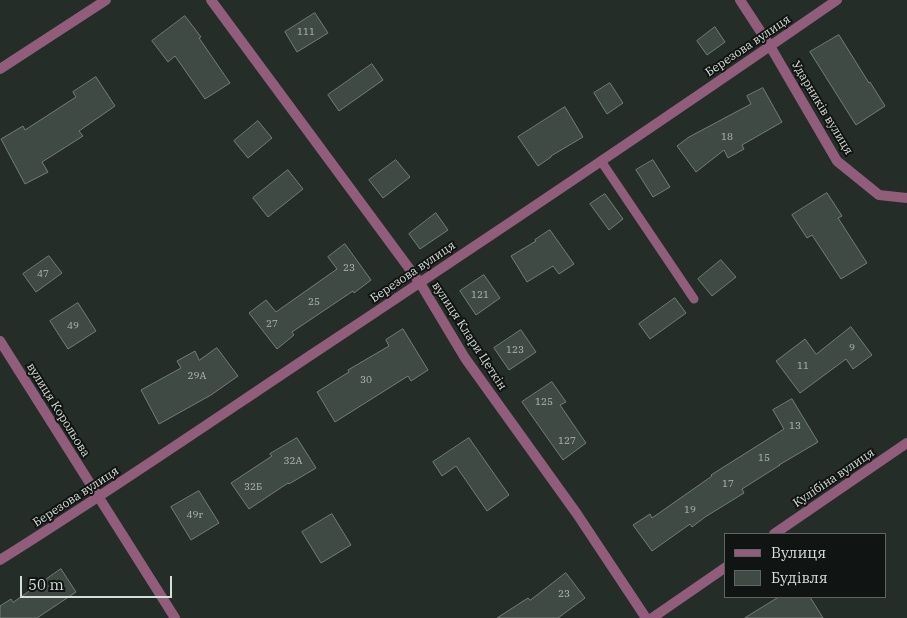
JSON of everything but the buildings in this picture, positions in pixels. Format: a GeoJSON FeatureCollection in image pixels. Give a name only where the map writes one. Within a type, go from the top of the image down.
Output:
{"type":"FeatureCollection","features":[{"type":"Feature","properties":{"kind":"street"},"geometry":{"type":"LineString","coordinates":[[0,69],[106,0]]}},
{"type":"Feature","properties":{"kind":"street","name":"вулиця Клари Цеткін"},"geometry":{"type":"LineString","coordinates":[[211,0],[420,283],[466,358],[576,514],[646,618]]}},
{"type":"Feature","properties":{"kind":"street","name":"Ударників вулиця"},"geometry":{"type":"LineString","coordinates":[[740,0],[770,46],[837,161],[879,195],[907,198]]}},
{"type":"Feature","properties":{"kind":"street","name":"Березова вулиця"},"geometry":{"type":"LineString","coordinates":[[0,560],[420,283],[837,0]]}},
{"type":"Feature","properties":{"kind":"street","name":"вулиця Корольова"},"geometry":{"type":"LineString","coordinates":[[0,341],[175,618]]}},
{"type":"Feature","properties":{"kind":"street","name":"Кулібіна вулиця"},"geometry":{"type":"LineString","coordinates":[[775,533],[907,443]]}},
{"type":"Feature","properties":{"kind":"street"},"geometry":{"type":"LineString","coordinates":[[652,618],[724,569]]}},
{"type":"Feature","properties":{"kind":"lane"},"geometry":{"type":"LineString","coordinates":[[601,161],[694,299]]}}]}
